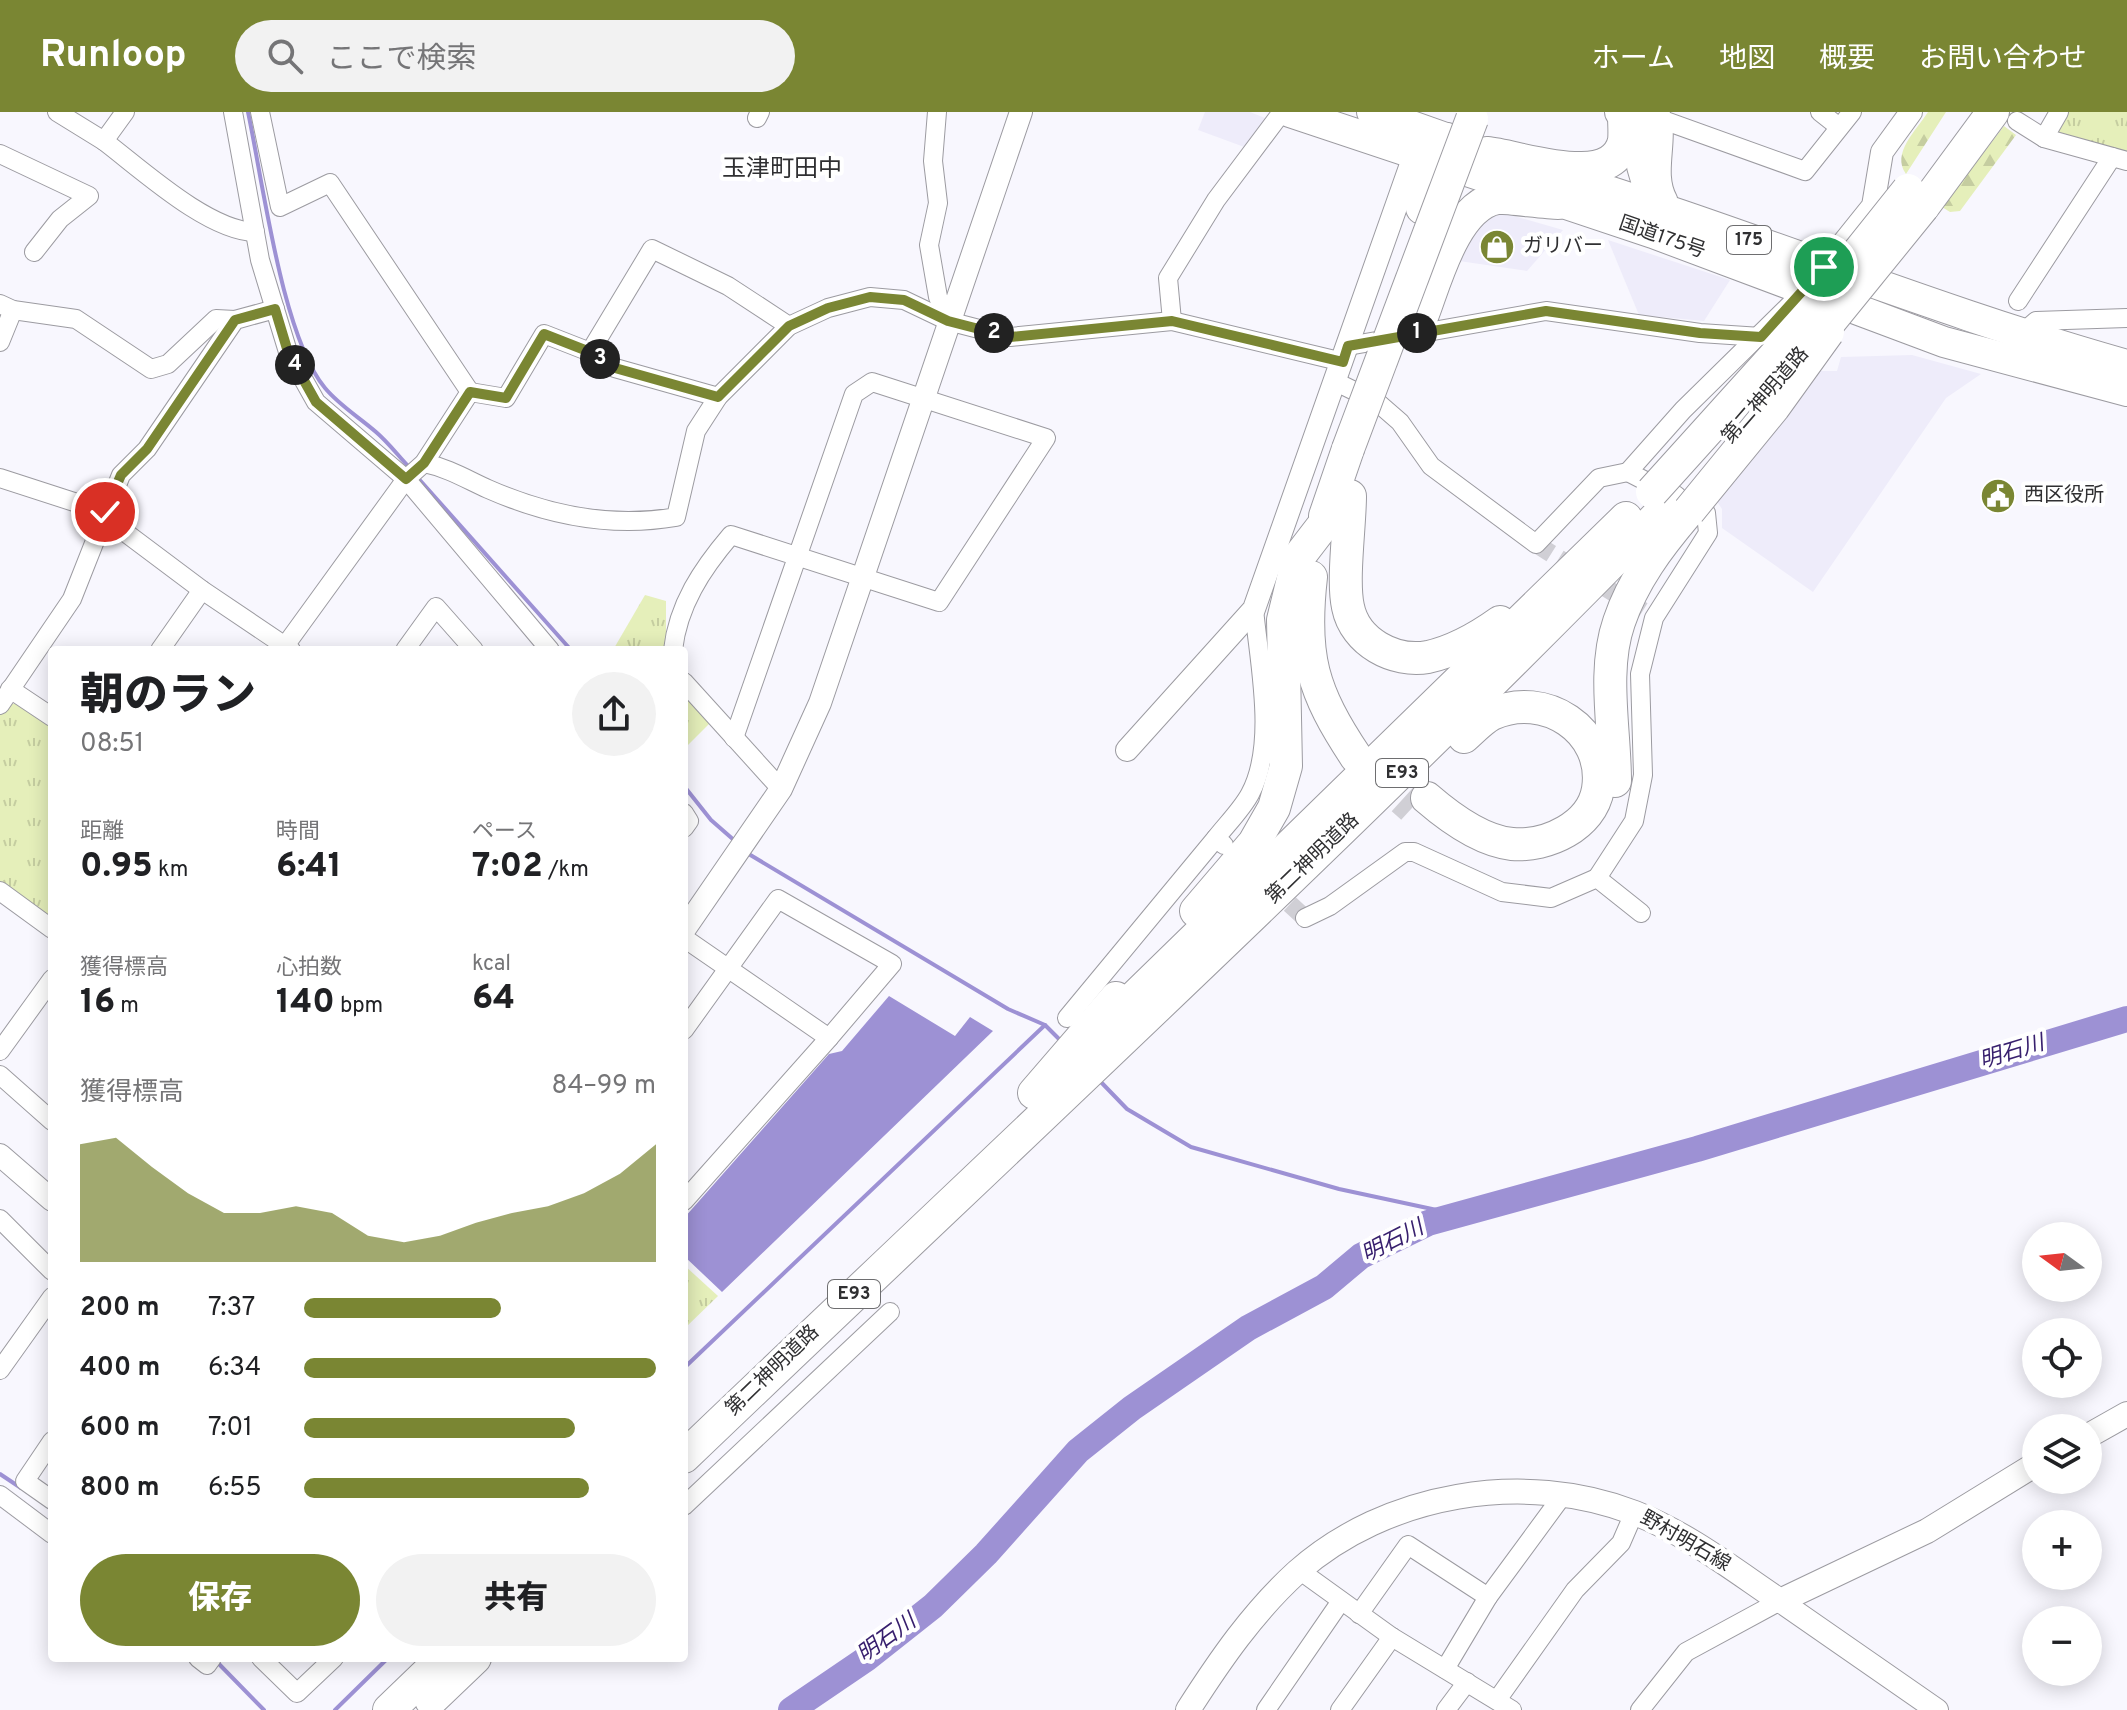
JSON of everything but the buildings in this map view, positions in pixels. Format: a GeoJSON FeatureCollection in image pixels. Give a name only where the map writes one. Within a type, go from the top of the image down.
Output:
{"type":"FeatureCollection","features":[{"type":"Feature","properties":{"kind":"highway","name":"国道175号"},"geometry":{"type":"LineString","coordinates":[[1290,112],[1457,129],[1487,153],[1666,209],[1944,342],[2127,391]]}},
{"type":"Feature","properties":{"kind":"highway","name":"国道175号"},"geometry":{"type":"LineString","coordinates":[[1372,112],[1457,129],[1558,203],[1653,233],[2127,365]]}},
{"type":"Feature","properties":{"kind":"highway"},"geometry":{"type":"LineString","coordinates":[[1487,153],[1515,155],[1563,169],[1586,170],[1612,159],[1624,143],[1624,116],[1621,112]]}},
{"type":"Feature","properties":{"kind":"highway","name":"第二神明道路"},"geometry":{"type":"LineString","coordinates":[[688,1423],[1017,1123],[1034,1093],[1341,832],[1486,692],[1671,501],[1774,407],[1855,294],[1916,199],[1966,112]]}},
{"type":"Feature","properties":{"kind":"highway"},"geometry":{"type":"LineString","coordinates":[[1653,115],[1642,123],[1643,166],[1666,209]]}},
{"type":"Feature","properties":{"kind":"highway","name":"第二神明道路"},"geometry":{"type":"LineString","coordinates":[[688,1453],[1111,1025],[1538,603],[1671,501],[1782,348],[1916,199],[2005,116]]}},
{"type":"Feature","properties":{"kind":"highway"},"geometry":{"type":"LineString","coordinates":[[1392,350],[1394,287],[1457,129]]}},
{"type":"Feature","properties":{"kind":"highway"},"geometry":{"type":"LineString","coordinates":[[1111,1025],[1243,856],[1274,808],[1286,766],[1283,620],[1298,558],[1321,528],[1358,447],[1392,350],[1457,129]]}},
{"type":"Feature","properties":{"kind":"highway"},"geometry":{"type":"LineString","coordinates":[[1392,350],[1423,314],[1453,238],[1472,211],[1497,198],[1558,203]]}},
{"type":"Feature","properties":{"kind":"highway"},"geometry":{"type":"LineString","coordinates":[[1358,447],[1350,496],[1347,606],[1360,635],[1386,653],[1426,657],[1474,640],[1513,612],[1538,603]]}},
{"type":"Feature","properties":{"kind":"highway"},"geometry":{"type":"LineString","coordinates":[[1321,528],[1306,626],[1313,679],[1330,719],[1363,751],[1325,658],[1321,621],[1335,534],[1350,496]]}},
{"type":"Feature","properties":{"kind":"highway"},"geometry":{"type":"LineString","coordinates":[[1341,832],[1383,810],[1491,714],[1513,708],[1554,711],[1576,724],[1595,753],[1598,790],[1588,813],[1575,827],[1546,840],[1512,844],[1419,803],[1484,853],[1515,862],[1540,860],[1562,852],[1598,824],[1615,780],[1612,663],[1618,624],[1634,585],[1655,551],[1671,501]]}},
{"type":"Feature","properties":{"kind":"highway"},"geometry":{"type":"LineString","coordinates":[[389,1710],[439,1662]]}},
{"type":"Feature","properties":{"kind":"highway"},"geometry":{"type":"LineString","coordinates":[[420,1710],[471,1662]]}},
{"type":"Feature","properties":{"kind":"main road"},"geometry":{"type":"LineString","coordinates":[[2102,1428],[2127,1414]]}},
{"type":"Feature","properties":{"kind":"main road"},"geometry":{"type":"LineString","coordinates":[[1780,1601],[1927,1531],[2022,1473]]}},
{"type":"Feature","properties":{"kind":"main road","name":"野村明石線"},"geometry":{"type":"LineString","coordinates":[[1188,1710],[1251,1620],[1299,1570],[1336,1542],[1376,1521],[1418,1506],[1494,1492],[1563,1495],[1634,1513],[1693,1542],[1780,1601]]}},
{"type":"Feature","properties":{"kind":"street"},"geometry":{"type":"LineString","coordinates":[[57,112],[104,141],[174,198],[239,231],[330,183],[470,392],[506,398],[544,334],[590,352],[615,368],[718,397]]}},
{"type":"Feature","properties":{"kind":"street"},"geometry":{"type":"LineString","coordinates":[[104,141],[125,112]]}},
{"type":"Feature","properties":{"kind":"street"},"geometry":{"type":"LineString","coordinates":[[233,112],[253,224],[275,309],[288,352],[316,402],[406,479],[547,646]]}},
{"type":"Feature","properties":{"kind":"street"},"geometry":{"type":"LineString","coordinates":[[260,112],[280,207]]}},
{"type":"Feature","properties":{"kind":"street"},"geometry":{"type":"LineString","coordinates":[[937,112],[933,161],[938,203],[929,245],[938,297],[948,321]]}},
{"type":"Feature","properties":{"kind":"street"},"geometry":{"type":"LineString","coordinates":[[688,924],[781,789],[820,703],[1021,112]]}},
{"type":"Feature","properties":{"kind":"street"},"geometry":{"type":"LineString","coordinates":[[1172,321],[1168,278],[1216,200],[1282,112]]}},
{"type":"Feature","properties":{"kind":"street"},"geometry":{"type":"LineString","coordinates":[[1820,112],[1839,127]]}},
{"type":"Feature","properties":{"kind":"street"},"geometry":{"type":"LineString","coordinates":[[1653,115],[1805,171],[1852,112]]}},
{"type":"Feature","properties":{"kind":"street"},"geometry":{"type":"LineString","coordinates":[[1342,363],[1400,422],[1431,466],[1536,544],[1599,478],[1628,472],[1683,410],[1761,337],[1814,278],[1873,206],[1882,152],[1911,112]]}},
{"type":"Feature","properties":{"kind":"street"},"geometry":{"type":"LineString","coordinates":[[2044,138],[2059,112]]}},
{"type":"Feature","properties":{"kind":"street"},"geometry":{"type":"LineString","coordinates":[[2005,116],[2044,138],[2119,159],[2018,301]]}},
{"type":"Feature","properties":{"kind":"street"},"geometry":{"type":"LineString","coordinates":[[1127,750],[1254,609],[1342,363],[1457,129]]}},
{"type":"Feature","properties":{"kind":"street"},"geometry":{"type":"LineString","coordinates":[[0,154],[24,169],[89,196],[60,219],[34,252]]}},
{"type":"Feature","properties":{"kind":"street"},"geometry":{"type":"LineString","coordinates":[[590,352],[652,249],[728,286],[789,326]]}},
{"type":"Feature","properties":{"kind":"street"},"geometry":{"type":"LineString","coordinates":[[424,463],[445,467],[487,489],[553,513],[641,523],[676,517],[696,431],[718,397],[789,326],[828,308],[870,297],[904,300],[948,321],[1010,337],[1172,321],[1342,363],[1546,311],[1700,333],[1761,337]]}},
{"type":"Feature","properties":{"kind":"street"},"geometry":{"type":"LineString","coordinates":[[0,342],[7,307],[76,319],[151,369],[168,364],[216,319],[235,320],[275,309]]}},
{"type":"Feature","properties":{"kind":"street"},"geometry":{"type":"LineString","coordinates":[[2020,335],[2036,321],[2127,318]]}},
{"type":"Feature","properties":{"kind":"street"},"geometry":{"type":"LineString","coordinates":[[48,715],[5,697],[72,599],[121,475],[147,449],[235,320]]}},
{"type":"Feature","properties":{"kind":"street"},"geometry":{"type":"LineString","coordinates":[[673,646],[676,621],[707,563],[731,535],[799,558],[939,602],[1046,438],[872,382],[854,394],[799,558],[734,738]]}},
{"type":"Feature","properties":{"kind":"street"},"geometry":{"type":"LineString","coordinates":[[288,646],[406,479],[424,463],[470,392]]}},
{"type":"Feature","properties":{"kind":"street"},"geometry":{"type":"LineString","coordinates":[[1305,918],[1330,906],[1405,852],[1414,852],[1502,892],[1551,898],[1597,878],[1634,821],[1643,775],[1640,674],[1654,618],[1708,533],[1706,513],[1628,472]]}},
{"type":"Feature","properties":{"kind":"street"},"geometry":{"type":"LineString","coordinates":[[0,479],[105,512],[118,527],[282,646]]}},
{"type":"Feature","properties":{"kind":"street"},"geometry":{"type":"LineString","coordinates":[[163,646],[202,590]]}},
{"type":"Feature","properties":{"kind":"street"},"geometry":{"type":"LineString","coordinates":[[408,646],[436,607],[470,646]]}},
{"type":"Feature","properties":{"kind":"street"},"geometry":{"type":"LineString","coordinates":[[1067,1018],[1220,841],[1251,793],[1262,751],[1265,717],[1254,609]]}},
{"type":"Feature","properties":{"kind":"street"},"geometry":{"type":"LineString","coordinates":[[688,686],[781,789]]}},
{"type":"Feature","properties":{"kind":"street"},"geometry":{"type":"LineString","coordinates":[[1597,878],[1641,913]]}},
{"type":"Feature","properties":{"kind":"street"},"geometry":{"type":"LineString","coordinates":[[0,891],[48,926]]}},
{"type":"Feature","properties":{"kind":"street"},"geometry":{"type":"LineString","coordinates":[[688,1024],[778,899],[892,964],[688,1197]]}},
{"type":"Feature","properties":{"kind":"street"},"geometry":{"type":"LineString","coordinates":[[688,941],[829,1038]]}},
{"type":"Feature","properties":{"kind":"street"},"geometry":{"type":"LineString","coordinates":[[0,1051],[48,985]]}},
{"type":"Feature","properties":{"kind":"street"},"geometry":{"type":"LineString","coordinates":[[0,1075],[48,1117]]}},
{"type":"Feature","properties":{"kind":"street"},"geometry":{"type":"LineString","coordinates":[[0,1155],[48,1197]]}},
{"type":"Feature","properties":{"kind":"street"},"geometry":{"type":"LineString","coordinates":[[0,1219],[48,1267]]}},
{"type":"Feature","properties":{"kind":"street"},"geometry":{"type":"LineString","coordinates":[[0,1370],[48,1303]]}},
{"type":"Feature","properties":{"kind":"street"},"geometry":{"type":"LineString","coordinates":[[688,1502],[890,1312]]}},
{"type":"Feature","properties":{"kind":"street"},"geometry":{"type":"LineString","coordinates":[[48,1447],[25,1481],[48,1497]]}},
{"type":"Feature","properties":{"kind":"street"},"geometry":{"type":"LineString","coordinates":[[0,1495],[48,1531]]}},
{"type":"Feature","properties":{"kind":"street"},"geometry":{"type":"LineString","coordinates":[[1445,1669],[1488,1597],[1563,1495]]}},
{"type":"Feature","properties":{"kind":"street"},"geometry":{"type":"LineString","coordinates":[[1299,1570],[1392,1637],[1504,1705],[1575,1590],[1621,1543],[1634,1513]]}},
{"type":"Feature","properties":{"kind":"street"},"geometry":{"type":"LineString","coordinates":[[1359,1614],[1408,1545],[1488,1597]]}},
{"type":"Feature","properties":{"kind":"street"},"geometry":{"type":"LineString","coordinates":[[1266,1710],[1341,1601]]}},
{"type":"Feature","properties":{"kind":"street"},"geometry":{"type":"LineString","coordinates":[[1640,1710],[1686,1652],[1780,1601],[1937,1710]]}},
{"type":"Feature","properties":{"kind":"street"},"geometry":{"type":"LineString","coordinates":[[1340,1710],[1392,1637]]}},
{"type":"Feature","properties":{"kind":"street"},"geometry":{"type":"LineString","coordinates":[[265,1662],[297,1693],[330,1662]]}},
{"type":"Feature","properties":{"kind":"street"},"geometry":{"type":"LineString","coordinates":[[1446,1710],[1467,1682]]}},
{"type":"Feature","properties":{"kind":"shaded area"},"geometry":{"type":"Polygon","coordinates":[[[1205,112],[1250,112],[1270,120],[1247,148],[1198,130],[1205,112]]]}},
{"type":"Feature","properties":{"kind":"shaded area"},"geometry":{"type":"Polygon","coordinates":[[[1507,214],[1563,230],[1527,271],[1459,261],[1468,238],[1491,216],[1507,214]]]}},
{"type":"Feature","properties":{"kind":"shaded area"},"geometry":{"type":"Polygon","coordinates":[[[1608,240],[1730,280],[1704,321],[1639,315],[1608,240]]]}},
{"type":"Feature","properties":{"kind":"shaded area"},"geometry":{"type":"Polygon","coordinates":[[[1912,355],[1981,374],[1946,398],[1813,592],[1722,528],[1722,509],[1714,497],[1815,371],[1837,371],[1841,357],[1912,355]]]}},
{"type":"Feature","properties":{"kind":"shaded area"},"geometry":{"type":"Polygon","coordinates":[[[889,996],[955,1036],[970,1017],[993,1031],[722,1292],[688,1260],[688,1213],[829,1054],[842,1051],[889,996]]]}},
{"type":"Feature","properties":{"kind":"green space"},"geometry":{"type":"Polygon","coordinates":[[[1928,112],[1946,112],[1906,174],[1901,158],[1903,150],[1928,112]]]}},
{"type":"Feature","properties":{"kind":"green space"},"geometry":{"type":"Polygon","coordinates":[[[2065,112],[2127,112],[2127,155],[2059,136],[2055,129],[2065,112]]]}},
{"type":"Feature","properties":{"kind":"green space"},"geometry":{"type":"Polygon","coordinates":[[[2004,126],[2016,135],[1960,211],[1950,212],[1942,207],[2004,126]]]}},
{"type":"Feature","properties":{"kind":"green space"},"geometry":{"type":"Polygon","coordinates":[[[645,595],[666,601],[666,646],[615,646],[645,595]]]}},
{"type":"Feature","properties":{"kind":"green space"},"geometry":{"type":"Polygon","coordinates":[[[688,696],[711,722],[688,745],[688,696]]]}},
{"type":"Feature","properties":{"kind":"green space"},"geometry":{"type":"Polygon","coordinates":[[[17,703],[48,724],[48,919],[0,884],[0,715],[7,705],[17,703]]]}},
{"type":"Feature","properties":{"kind":"green space"},"geometry":{"type":"Polygon","coordinates":[[[688,1269],[718,1296],[688,1325],[688,1269]]]}},
{"type":"Feature","properties":{"kind":"waterway"},"geometry":{"type":"LineString","coordinates":[[248,112],[276,257],[297,333],[310,364],[325,388],[381,436],[410,468]]}},
{"type":"Feature","properties":{"kind":"waterway"},"geometry":{"type":"LineString","coordinates":[[418,478],[567,646]]}},
{"type":"Feature","properties":{"kind":"waterway"},"geometry":{"type":"LineString","coordinates":[[688,791],[711,820],[735,841]]}},
{"type":"Feature","properties":{"kind":"waterway"},"geometry":{"type":"LineString","coordinates":[[747,853],[1008,1009],[1045,1025],[1061,1041]]}},
{"type":"Feature","properties":{"kind":"waterway","name":"明石川"},"geometry":{"type":"LineString","coordinates":[[791,1710],[866,1659],[933,1606],[986,1554],[1078,1451],[1132,1408],[1248,1328],[1324,1287],[1361,1256],[1428,1223],[1697,1149],[2127,1019]]}},
{"type":"Feature","properties":{"kind":"waterway"},"geometry":{"type":"LineString","coordinates":[[688,1364],[1045,1025]]}},
{"type":"Feature","properties":{"kind":"waterway"},"geometry":{"type":"LineString","coordinates":[[1098,1079],[1127,1109],[1191,1147],[1339,1189],[1460,1215]]}},
{"type":"Feature","properties":{"kind":"waterway"},"geometry":{"type":"LineString","coordinates":[[0,1474],[21,1488]]}},
{"type":"Feature","properties":{"kind":"waterway"},"geometry":{"type":"LineString","coordinates":[[335,1710],[384,1662]]}},
{"type":"Feature","properties":{"kind":"waterway"},"geometry":{"type":"LineString","coordinates":[[218,1663],[264,1710]]}},
{"type":"Feature","properties":{"kind":"tunnel"},"geometry":{"type":"LineString","coordinates":[[1536,544],[1654,618]]}},
{"type":"Feature","properties":{"kind":"tunnel"},"geometry":{"type":"LineString","coordinates":[[1367,767],[1412,808]]}},
{"type":"Feature","properties":{"kind":"tunnel"},"geometry":{"type":"LineString","coordinates":[[1270,886],[1305,918]]}},
{"type":"Feature","properties":{"kind":"place","name":"ガリバー"},"geometry":{"type":"Point","coordinates":[1497,247]}},
{"type":"Feature","properties":{"kind":"place","name":"西区役所"},"geometry":{"type":"Point","coordinates":[1998,496]}},
{"type":"Feature","properties":{"kind":"district","name":"玉津町田中"},"geometry":{"type":"Point","coordinates":[782,170]}},
{"type":"Feature","properties":{"kind":"route"},"geometry":{"type":"LineString","coordinates":[[105,512],[121,475],[147,449],[235,320],[275,309],[288,352],[316,402],[406,479],[424,463],[470,392],[506,398],[544,334],[590,352],[615,368],[718,397],[789,326],[828,308],[870,297],[904,300],[948,321],[1010,337],[1117,329],[1144,322],[1172,321],[1343,362],[1348,346],[1546,311],[1700,333],[1761,337],[1824,267]]}}]}
